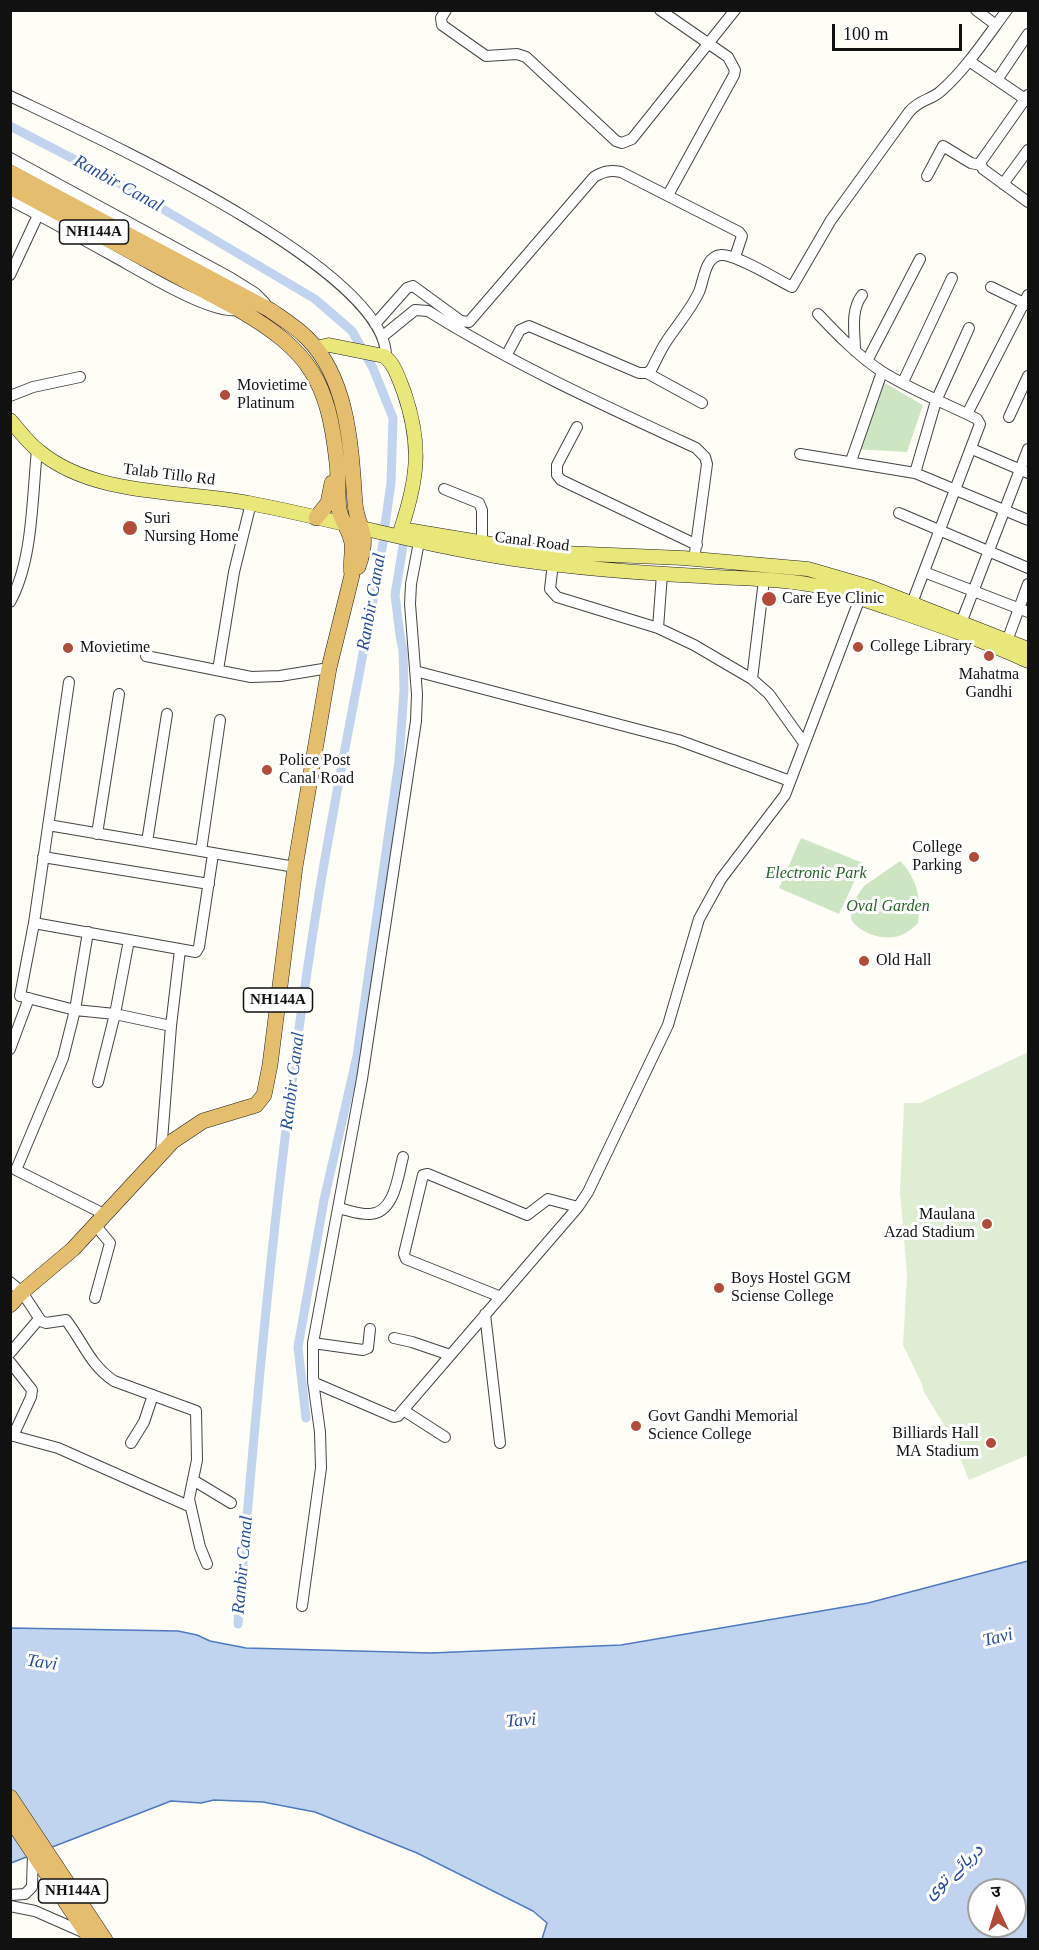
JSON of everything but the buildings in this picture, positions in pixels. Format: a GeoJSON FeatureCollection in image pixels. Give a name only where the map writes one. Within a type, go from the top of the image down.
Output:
{"type":"FeatureCollection","features":[{"type":"Feature","properties":{"kind":"highway","name":"NH144A"},"geometry":{"type":"LineString","coordinates":[[10,172],[182,272],[280,335],[297,351],[312,371],[323,392],[337,464],[339,507],[354,524]]}},
{"type":"Feature","properties":{"kind":"highway","name":"NH144A"},"geometry":{"type":"LineString","coordinates":[[10,187],[182,272],[270,310],[306,337],[316,348],[332,375],[341,398],[350,449],[354,524],[351,540],[352,575],[329,668],[295,867],[270,1065],[264,1095],[256,1105],[203,1121],[173,1141],[161,1153],[103,1228],[16,1287],[10,1305]]}},
{"type":"Feature","properties":{"kind":"highway"},"geometry":{"type":"LineString","coordinates":[[316,518],[328,503],[337,464]]}},
{"type":"Feature","properties":{"kind":"highway","name":"NH144A"},"geometry":{"type":"LineString","coordinates":[[10,1797],[35,1848],[89,1937]]}},
{"type":"Feature","properties":{"kind":"highway","name":"NH144A"},"geometry":{"type":"LineString","coordinates":[[10,1818],[105,1940]]}},
{"type":"Feature","properties":{"kind":"main road"},"geometry":{"type":"LineString","coordinates":[[316,348],[329,345],[380,356]]}},
{"type":"Feature","properties":{"kind":"main road","name":"Canal Road"},"geometry":{"type":"LineString","coordinates":[[380,356],[399,378],[412,416],[415,434],[417,454],[413,494],[401,529],[539,552],[808,569],[870,587],[1029,649]]}},
{"type":"Feature","properties":{"kind":"main road","name":"Talab Tillo Rd"},"geometry":{"type":"LineString","coordinates":[[10,420],[37,450],[57,464],[98,480],[129,488],[202,495],[251,503],[354,524]]}},
{"type":"Feature","properties":{"kind":"main road","name":"Canal Road"},"geometry":{"type":"LineString","coordinates":[[354,524],[461,552],[607,570],[812,585],[860,598],[941,626],[1029,661]]}},
{"type":"Feature","properties":{"kind":"street"},"geometry":{"type":"LineString","coordinates":[[446,10],[441,22],[452,32],[486,56],[517,54],[526,57],[616,141],[622,143],[632,139],[735,10]]}},
{"type":"Feature","properties":{"kind":"street"},"geometry":{"type":"LineString","coordinates":[[660,10],[728,57],[735,70],[668,195]]}},
{"type":"Feature","properties":{"kind":"street"},"geometry":{"type":"LineString","coordinates":[[976,10],[996,25]]}},
{"type":"Feature","properties":{"kind":"street"},"geometry":{"type":"LineString","coordinates":[[647,373],[691,308],[703,283],[709,263],[719,255],[735,257],[792,286],[831,220],[909,112],[920,101],[938,94],[969,61],[1007,10]]}},
{"type":"Feature","properties":{"kind":"street"},"geometry":{"type":"LineString","coordinates":[[997,80],[1029,34]]}},
{"type":"Feature","properties":{"kind":"street"},"geometry":{"type":"LineString","coordinates":[[969,61],[1028,98],[982,159],[980,165]]}},
{"type":"Feature","properties":{"kind":"street"},"geometry":{"type":"LineString","coordinates":[[10,96],[175,177],[263,227],[341,285],[383,336],[380,356]]}},
{"type":"Feature","properties":{"kind":"street"},"geometry":{"type":"LineString","coordinates":[[927,176],[943,146],[971,163],[980,165],[1029,202]]}},
{"type":"Feature","properties":{"kind":"street"},"geometry":{"type":"LineString","coordinates":[[1003,184],[1029,150]]}},
{"type":"Feature","properties":{"kind":"street"},"geometry":{"type":"LineString","coordinates":[[10,158],[231,278],[255,293],[270,310]]}},
{"type":"Feature","properties":{"kind":"street"},"geometry":{"type":"LineString","coordinates":[[375,324],[406,288],[413,286],[461,321],[469,322],[594,177],[612,170],[621,172],[739,232],[742,236],[735,257]]}},
{"type":"Feature","properties":{"kind":"street"},"geometry":{"type":"LineString","coordinates":[[10,200],[184,293],[229,311],[238,309]]}},
{"type":"Feature","properties":{"kind":"street"},"geometry":{"type":"LineString","coordinates":[[10,275],[38,215]]}},
{"type":"Feature","properties":{"kind":"street"},"geometry":{"type":"LineString","coordinates":[[867,361],[920,259]]}},
{"type":"Feature","properties":{"kind":"street"},"geometry":{"type":"LineString","coordinates":[[903,382],[952,278]]}},
{"type":"Feature","properties":{"kind":"street"},"geometry":{"type":"LineString","coordinates":[[967,414],[1027,301],[991,287]]}},
{"type":"Feature","properties":{"kind":"street"},"geometry":{"type":"LineString","coordinates":[[855,351],[855,307],[862,295]]}},
{"type":"Feature","properties":{"kind":"street"},"geometry":{"type":"LineString","coordinates":[[383,336],[415,310],[428,311],[506,356],[696,448],[705,457],[707,464],[694,560]]}},
{"type":"Feature","properties":{"kind":"street"},"geometry":{"type":"LineString","coordinates":[[818,314],[855,351],[882,372],[936,401],[977,419],[980,424],[912,603]]}},
{"type":"Feature","properties":{"kind":"street"},"geometry":{"type":"LineString","coordinates":[[506,356],[520,330],[529,326],[639,373],[647,373],[702,403]]}},
{"type":"Feature","properties":{"kind":"street"},"geometry":{"type":"LineString","coordinates":[[915,473],[936,401],[969,328]]}},
{"type":"Feature","properties":{"kind":"street"},"geometry":{"type":"LineString","coordinates":[[851,461],[882,372]]}},
{"type":"Feature","properties":{"kind":"street"},"geometry":{"type":"LineString","coordinates":[[1009,417],[1029,376]]}},
{"type":"Feature","properties":{"kind":"street"},"geometry":{"type":"LineString","coordinates":[[10,396],[33,387],[80,377]]}},
{"type":"Feature","properties":{"kind":"street"},"geometry":{"type":"LineString","coordinates":[[577,427],[557,465],[557,475],[561,480],[697,545]]}},
{"type":"Feature","properties":{"kind":"street"},"geometry":{"type":"LineString","coordinates":[[972,449],[1025,471]]}},
{"type":"Feature","properties":{"kind":"street"},"geometry":{"type":"LineString","coordinates":[[961,623],[1004,511],[1025,471],[1029,449]]}},
{"type":"Feature","properties":{"kind":"street"},"geometry":{"type":"LineString","coordinates":[[10,603],[18,589],[26,554],[37,450]]}},
{"type":"Feature","properties":{"kind":"street"},"geometry":{"type":"LineString","coordinates":[[800,454],[915,473],[1029,520]]}},
{"type":"Feature","properties":{"kind":"street"},"geometry":{"type":"LineString","coordinates":[[444,489],[479,503],[482,510],[482,544]]}},
{"type":"Feature","properties":{"kind":"street"},"geometry":{"type":"LineString","coordinates":[[218,670],[234,572],[251,503]]}},
{"type":"Feature","properties":{"kind":"street"},"geometry":{"type":"LineString","coordinates":[[899,513],[1029,568]]}},
{"type":"Feature","properties":{"kind":"street"},"geometry":{"type":"LineString","coordinates":[[302,1606],[321,1468],[320,1432],[313,1381],[314,1343],[362,1079],[416,721],[410,604],[411,584],[419,542]]}},
{"type":"Feature","properties":{"kind":"street"},"geometry":{"type":"LineString","coordinates":[[553,563],[550,589],[557,597],[658,628],[694,645],[752,679],[769,694],[804,743]]}},
{"type":"Feature","properties":{"kind":"street"},"geometry":{"type":"LineString","coordinates":[[924,572],[1024,610]]}},
{"type":"Feature","properties":{"kind":"street"},"geometry":{"type":"LineString","coordinates":[[658,628],[662,574]]}},
{"type":"Feature","properties":{"kind":"street"},"geometry":{"type":"LineString","coordinates":[[752,679],[764,580]]}},
{"type":"Feature","properties":{"kind":"street"},"geometry":{"type":"LineString","coordinates":[[1006,641],[1024,610],[1029,584]]}},
{"type":"Feature","properties":{"kind":"street"},"geometry":{"type":"LineString","coordinates":[[313,1381],[391,1417],[396,1417],[578,1207],[588,1192],[668,1025],[699,919],[717,885],[785,795],[860,598]]}},
{"type":"Feature","properties":{"kind":"street"},"geometry":{"type":"LineString","coordinates":[[147,656],[264,678],[329,668]]}},
{"type":"Feature","properties":{"kind":"street"},"geometry":{"type":"LineString","coordinates":[[415,671],[678,740],[790,781]]}},
{"type":"Feature","properties":{"kind":"street"},"geometry":{"type":"LineString","coordinates":[[10,1049],[34,923],[69,682]]}},
{"type":"Feature","properties":{"kind":"street"},"geometry":{"type":"LineString","coordinates":[[97,834],[119,694]]}},
{"type":"Feature","properties":{"kind":"street"},"geometry":{"type":"LineString","coordinates":[[147,842],[167,714]]}},
{"type":"Feature","properties":{"kind":"street"},"geometry":{"type":"LineString","coordinates":[[201,851],[220,720]]}},
{"type":"Feature","properties":{"kind":"street"},"geometry":{"type":"LineString","coordinates":[[48,825],[295,867]]}},
{"type":"Feature","properties":{"kind":"street"},"geometry":{"type":"LineString","coordinates":[[34,923],[193,953],[199,947],[213,854]]}},
{"type":"Feature","properties":{"kind":"street"},"geometry":{"type":"LineString","coordinates":[[43,858],[208,884]]}},
{"type":"Feature","properties":{"kind":"street"},"geometry":{"type":"LineString","coordinates":[[88,932],[75,1010],[63,1058],[13,1168],[103,1228],[110,1245],[95,1298]]}},
{"type":"Feature","properties":{"kind":"street"},"geometry":{"type":"LineString","coordinates":[[98,1082],[115,1014],[129,940]]}},
{"type":"Feature","properties":{"kind":"street"},"geometry":{"type":"LineString","coordinates":[[161,1153],[171,1026],[180,950]]}},
{"type":"Feature","properties":{"kind":"street"},"geometry":{"type":"LineString","coordinates":[[20,996],[75,1010],[115,1014],[171,1026]]}},
{"type":"Feature","properties":{"kind":"street"},"geometry":{"type":"LineString","coordinates":[[338,1208],[372,1214],[386,1206],[392,1196],[403,1157]]}},
{"type":"Feature","properties":{"kind":"street"},"geometry":{"type":"LineString","coordinates":[[501,1297],[408,1262],[406,1259],[405,1252],[423,1175],[428,1174],[527,1215],[548,1200],[578,1207]]}},
{"type":"Feature","properties":{"kind":"street"},"geometry":{"type":"LineString","coordinates":[[16,1287],[35,1314],[46,1323],[66,1320],[98,1369],[114,1381],[196,1411],[197,1460],[189,1496],[200,1547],[207,1564]]}},
{"type":"Feature","properties":{"kind":"street"},"geometry":{"type":"LineString","coordinates":[[10,1353],[35,1314]]}},
{"type":"Feature","properties":{"kind":"street"},"geometry":{"type":"LineString","coordinates":[[485,1314],[500,1443]]}},
{"type":"Feature","properties":{"kind":"street"},"geometry":{"type":"LineString","coordinates":[[314,1343],[363,1350],[368,1348],[370,1329]]}},
{"type":"Feature","properties":{"kind":"street"},"geometry":{"type":"LineString","coordinates":[[394,1338],[412,1341],[450,1355]]}},
{"type":"Feature","properties":{"kind":"street"},"geometry":{"type":"LineString","coordinates":[[10,1362],[30,1386],[32,1393],[12,1436],[58,1448],[191,1507]]}},
{"type":"Feature","properties":{"kind":"street"},"geometry":{"type":"LineString","coordinates":[[131,1443],[144,1422],[153,1395]]}},
{"type":"Feature","properties":{"kind":"street"},"geometry":{"type":"LineString","coordinates":[[403,1410],[445,1437]]}},
{"type":"Feature","properties":{"kind":"street"},"geometry":{"type":"LineString","coordinates":[[193,1480],[231,1503]]}},
{"type":"Feature","properties":{"kind":"street"},"geometry":{"type":"LineString","coordinates":[[10,1895],[25,1894],[32,1887],[35,1848]]}},
{"type":"Feature","properties":{"kind":"street"},"geometry":{"type":"LineString","coordinates":[[10,1906],[35,1911],[89,1937]]}},
{"type":"Feature","properties":{"kind":"green space"},"geometry":{"type":"Polygon","coordinates":[[[876,378],[923,405],[907,452],[853,449],[876,378]]]}},
{"type":"Feature","properties":{"kind":"green space","name":"Electronic Park"},"geometry":{"type":"Polygon","coordinates":[[[801,838],[863,863],[839,914],[779,888],[801,838]]]}},
{"type":"Feature","properties":{"kind":"green space","name":"Oval Garden"},"geometry":{"type":"Polygon","coordinates":[[[900,861],[911,875],[917,890],[918,923],[896,937],[870,934],[859,928],[851,919],[852,903],[864,886],[900,861]]]}},
{"type":"Feature","properties":{"kind":"green space"},"geometry":{"type":"Polygon","coordinates":[[[1028,1052],[1028,1455],[969,1480],[953,1440],[924,1392],[903,1345],[907,1275],[900,1192],[904,1103],[920,1103],[1028,1052]]]}},
{"type":"Feature","properties":{"kind":"water"},"geometry":{"type":"Polygon","coordinates":[[[1028,1561],[1028,1939],[542,1939],[547,1923],[533,1911],[417,1853],[315,1812],[263,1802],[171,1801],[11,1863],[11,1628],[178,1631],[197,1635],[210,1641],[246,1648],[431,1653],[621,1645],[868,1603],[1028,1561]]]}},
{"type":"Feature","properties":{"kind":"waterway","name":"Ranbir Canal"},"geometry":{"type":"LineString","coordinates":[[10,126],[112,179],[315,299],[352,331],[373,368],[393,418],[391,483],[385,525]]}},
{"type":"Feature","properties":{"kind":"waterway","name":"Ranbir Canal"},"geometry":{"type":"LineString","coordinates":[[238,1624],[262,1350],[305,985],[326,850],[383,543]]}},
{"type":"Feature","properties":{"kind":"waterway","name":"Ranbir Canal"},"geometry":{"type":"LineString","coordinates":[[306,1418],[298,1347],[324,1200],[357,1056],[399,761],[404,690],[403,650],[395,595],[403,546]]}},
{"type":"Feature","properties":{"kind":"place","name":"Movietime Platinum"},"geometry":{"type":"Point","coordinates":[225,395]}},
{"type":"Feature","properties":{"kind":"place","name":"Suri Nursing Home"},"geometry":{"type":"Point","coordinates":[130,528]}},
{"type":"Feature","properties":{"kind":"place","name":"Care Eye Clinic"},"geometry":{"type":"Point","coordinates":[769,599]}},
{"type":"Feature","properties":{"kind":"place","name":"College Library"},"geometry":{"type":"Point","coordinates":[858,647]}},
{"type":"Feature","properties":{"kind":"place","name":"Movietime"},"geometry":{"type":"Point","coordinates":[68,648]}},
{"type":"Feature","properties":{"kind":"place","name":"Mahatma Gandhi"},"geometry":{"type":"Point","coordinates":[989,656]}},
{"type":"Feature","properties":{"kind":"place","name":"Police Post Canal Road"},"geometry":{"type":"Point","coordinates":[267,770]}},
{"type":"Feature","properties":{"kind":"place","name":"College Parking"},"geometry":{"type":"Point","coordinates":[974,857]}},
{"type":"Feature","properties":{"kind":"place","name":"Old Hall"},"geometry":{"type":"Point","coordinates":[864,961]}},
{"type":"Feature","properties":{"kind":"place","name":"Maulana Azad Stadium"},"geometry":{"type":"Point","coordinates":[987,1224]}},
{"type":"Feature","properties":{"kind":"place","name":"Boys Hostel GGM Sciense College"},"geometry":{"type":"Point","coordinates":[719,1288]}},
{"type":"Feature","properties":{"kind":"place","name":"Govt Gandhi Memorial Science College"},"geometry":{"type":"Point","coordinates":[636,1426]}},
{"type":"Feature","properties":{"kind":"place","name":"Billiards Hall MA Stadium"},"geometry":{"type":"Point","coordinates":[991,1443]}},
{"type":"Feature","properties":{"kind":"water label","name":"Tavi"},"geometry":{"type":"Point","coordinates":[998,1638]}},
{"type":"Feature","properties":{"kind":"water label","name":"Tavi"},"geometry":{"type":"Point","coordinates":[42,1663]}},
{"type":"Feature","properties":{"kind":"water label","name":"Tavi"},"geometry":{"type":"Point","coordinates":[521,1721]}},
{"type":"Feature","properties":{"kind":"water label","name":"دریائے توی"},"geometry":{"type":"Point","coordinates":[954,1872]}}]}
